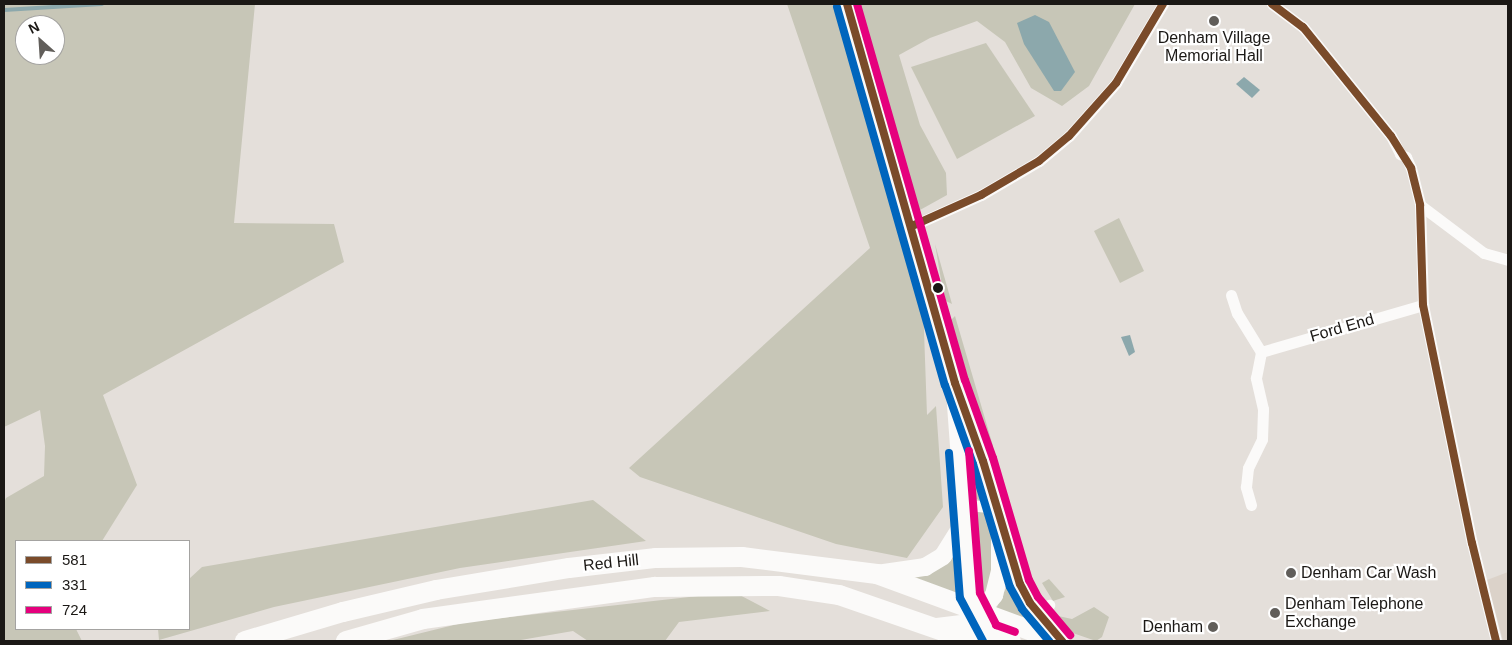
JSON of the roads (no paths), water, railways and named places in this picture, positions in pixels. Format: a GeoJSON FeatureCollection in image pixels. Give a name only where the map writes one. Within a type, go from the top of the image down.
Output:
{"type":"FeatureCollection","features":[{"type":"Feature","properties":{"kind":"highway","name":"Red Hill"},"geometry":{"type":"LineString","coordinates":[[245,641],[343,612],[436,590],[569,568],[646,559],[742,557],[877,574],[1060,641]]}},
{"type":"Feature","properties":{"kind":"highway","name":"Red Hill"},"geometry":{"type":"LineString","coordinates":[[346,641],[422,619],[655,587],[779,586],[839,595],[937,627],[972,641]]}},
{"type":"Feature","properties":{"kind":"main road"},"geometry":{"type":"LineString","coordinates":[[847,4],[912,226],[955,383],[983,461],[997,513],[1020,584],[1044,609],[1060,641]]}},
{"type":"Feature","properties":{"kind":"main road"},"geometry":{"type":"LineString","coordinates":[[955,383],[963,524],[970,596],[989,633],[1012,641]]}},
{"type":"Feature","properties":{"kind":"main road"},"geometry":{"type":"LineString","coordinates":[[937,627],[970,623],[997,587],[1002,557],[997,513]]}},
{"type":"Feature","properties":{"kind":"main road"},"geometry":{"type":"LineString","coordinates":[[877,574],[909,572],[930,564],[943,556],[963,524]]}},
{"type":"Feature","properties":{"kind":"street"},"geometry":{"type":"LineString","coordinates":[[912,226],[981,196],[1039,161],[1069,136],[1116,83],[1164,4]]}},
{"type":"Feature","properties":{"kind":"street"},"geometry":{"type":"LineString","coordinates":[[1272,4],[1302,27],[1391,136],[1400,154],[1406,157],[1411,168],[1420,205],[1423,305],[1472,543],[1496,641]]}},
{"type":"Feature","properties":{"kind":"street"},"geometry":{"type":"LineString","coordinates":[[1420,205],[1484,253],[1508,260]]}},
{"type":"Feature","properties":{"kind":"street"},"geometry":{"type":"LineString","coordinates":[[1231,295],[1237,313],[1262,352],[1256,378],[1263,409],[1262,440],[1248,468],[1246,487],[1251,506]]}},
{"type":"Feature","properties":{"kind":"street","name":"Ford End"},"geometry":{"type":"LineString","coordinates":[[1262,352],[1423,305]]}},
{"type":"Feature","properties":{"kind":"street"},"geometry":{"type":"LineString","coordinates":[[961,474],[983,461]]}},
{"type":"Feature","properties":{"kind":"street"},"geometry":{"type":"LineString","coordinates":[[963,505],[997,513]]}},
{"type":"Feature","properties":{"kind":"water"},"geometry":{"type":"Polygon","coordinates":[[[1035,15],[1049,22],[1075,72],[1061,91],[1054,91],[1024,44],[1017,23],[1035,15]]]}},
{"type":"Feature","properties":{"kind":"water"},"geometry":{"type":"Polygon","coordinates":[[[1244,77],[1260,90],[1252,98],[1236,84],[1244,77]]]}},
{"type":"Feature","properties":{"kind":"water"},"geometry":{"type":"Polygon","coordinates":[[[1130,335],[1135,352],[1129,356],[1121,337],[1130,335]]]}},
{"type":"Feature","properties":{"kind":"waterway"},"geometry":{"type":"LineString","coordinates":[[4,10],[102,4]]}},
{"type":"Feature","properties":{"kind":"place","name":"Denham Village Memorial Hall"},"geometry":{"type":"Point","coordinates":[1214,21]}},
{"type":"Feature","properties":{"kind":"place","name":"Denham Car Wash"},"geometry":{"type":"Point","coordinates":[1291,573]}},
{"type":"Feature","properties":{"kind":"place","name":"Denham Telephone Exchange"},"geometry":{"type":"Point","coordinates":[1275,613]}},
{"type":"Feature","properties":{"kind":"place","name":"Denham"},"geometry":{"type":"Point","coordinates":[1213,627]}}]}
